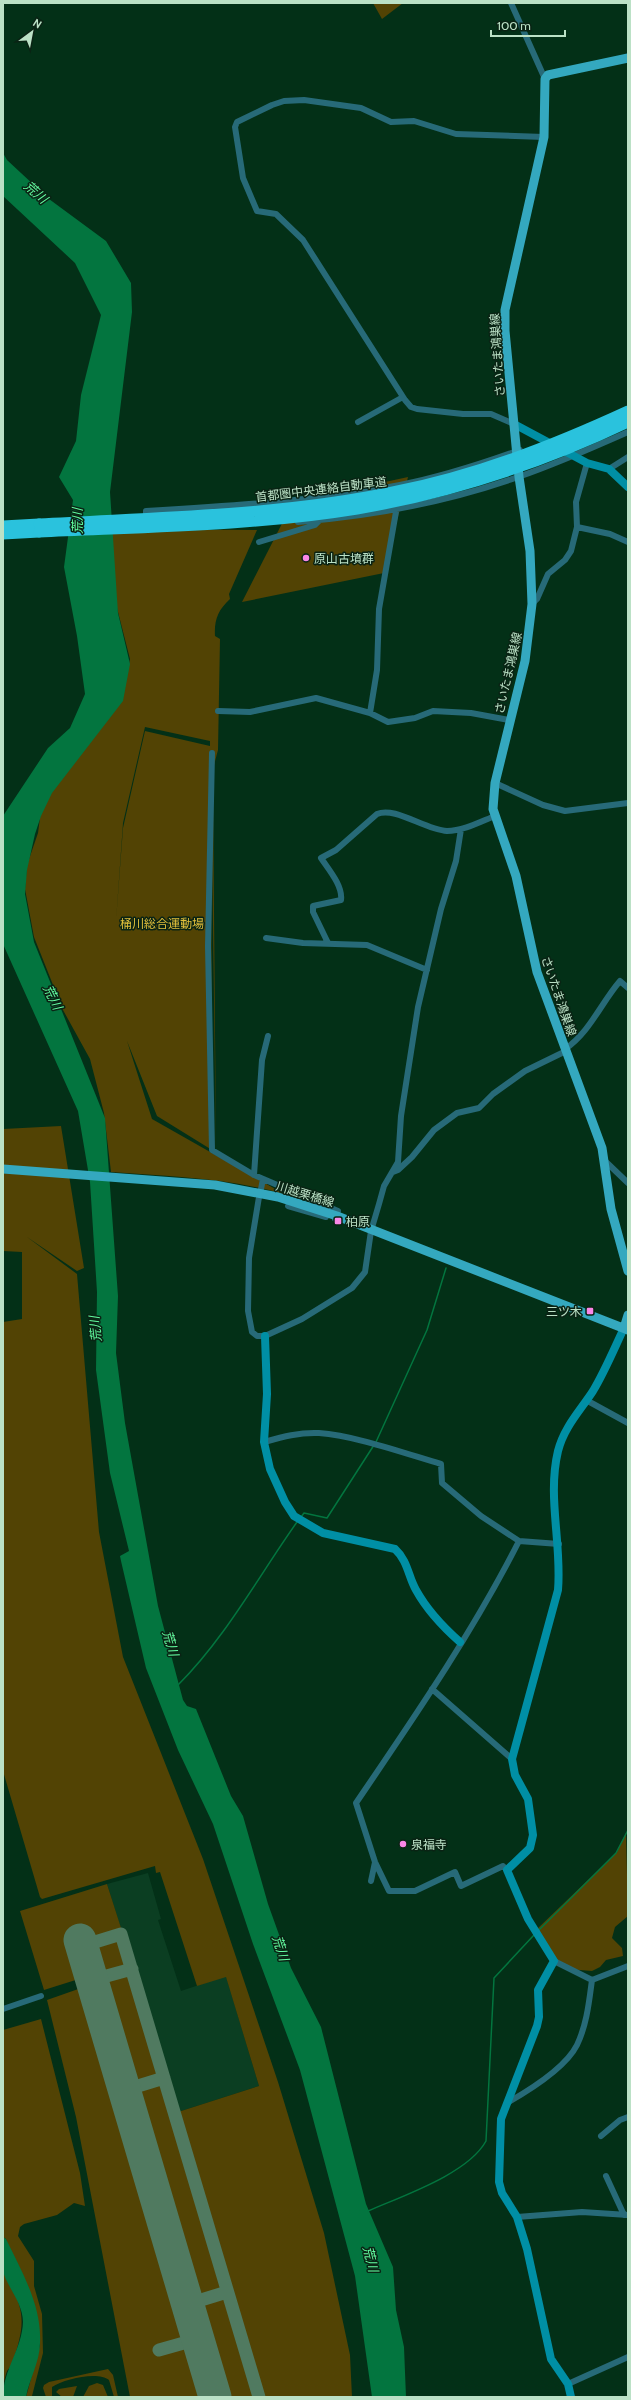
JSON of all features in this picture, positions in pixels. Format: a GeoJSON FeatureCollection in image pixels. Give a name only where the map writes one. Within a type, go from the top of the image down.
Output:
{"type":"FeatureCollection","features":[{"type":"Feature","properties":{"kind":"highway","name":"首都圏中央連絡自動車道"},"geometry":{"type":"LineString","coordinates":[[3,526],[263,510],[356,499],[430,484],[506,462],[574,436],[628,411]]}},
{"type":"Feature","properties":{"kind":"highway","name":"首都圏中央連絡自動車道"},"geometry":{"type":"LineString","coordinates":[[3,534],[264,520],[357,509],[434,492],[509,470],[578,445],[628,422]]}},
{"type":"Feature","properties":{"kind":"main road"},"geometry":{"type":"LineString","coordinates":[[545,79],[548,75],[628,58]]}},
{"type":"Feature","properties":{"kind":"main road","name":"さいたま鴻巣線"},"geometry":{"type":"LineString","coordinates":[[545,79],[544,137],[505,310],[505,331],[519,477],[530,551],[532,604],[525,661],[509,720],[492,801],[495,816],[516,876],[534,963],[598,1136],[604,1160],[611,1208],[628,1271]]}},
{"type":"Feature","properties":{"kind":"main road","name":"川越栗橋線"},"geometry":{"type":"LineString","coordinates":[[3,1169],[194,1183],[244,1189],[336,1216],[371,1231],[626,1329]]}},
{"type":"Feature","properties":{"kind":"main road"},"geometry":{"type":"LineString","coordinates":[[626,1329],[628,1315]]}},
{"type":"Feature","properties":{"kind":"street"},"geometry":{"type":"LineString","coordinates":[[511,3],[545,79]]}},
{"type":"Feature","properties":{"kind":"street"},"geometry":{"type":"LineString","coordinates":[[544,137],[456,134],[414,121],[391,122],[360,108],[304,100],[284,101],[272,105],[237,122],[235,127],[238,158],[247,189],[257,210],[276,214],[303,240],[403,397],[411,407],[463,414],[491,414],[514,424],[587,463],[609,469],[628,487]]}},
{"type":"Feature","properties":{"kind":"street"},"geometry":{"type":"LineString","coordinates":[[358,422],[403,397]]}},
{"type":"Feature","properties":{"kind":"street"},"geometry":{"type":"LineString","coordinates":[[628,405],[581,427],[546,441],[474,466],[401,485],[292,501],[146,511],[146,533],[320,520],[396,509],[464,494],[519,477],[628,432]]}},
{"type":"Feature","properties":{"kind":"street"},"geometry":{"type":"LineString","coordinates":[[609,469],[628,457]]}},
{"type":"Feature","properties":{"kind":"street"},"geometry":{"type":"LineString","coordinates":[[532,604],[537,599],[548,574],[565,560],[571,551],[577,527],[576,502],[587,463]]}},
{"type":"Feature","properties":{"kind":"street"},"geometry":{"type":"LineString","coordinates":[[370,713],[377,670],[379,609],[401,485]]}},
{"type":"Feature","properties":{"kind":"street"},"geometry":{"type":"LineString","coordinates":[[218,506],[221,528]]}},
{"type":"Feature","properties":{"kind":"street"},"geometry":{"type":"LineString","coordinates":[[259,542],[315,525],[320,520]]}},
{"type":"Feature","properties":{"kind":"street"},"geometry":{"type":"LineString","coordinates":[[577,527],[610,534],[628,542]]}},
{"type":"Feature","properties":{"kind":"street"},"geometry":{"type":"LineString","coordinates":[[218,711],[250,712],[316,698],[370,713],[388,722],[415,718],[433,711],[471,713],[509,720]]}},
{"type":"Feature","properties":{"kind":"street"},"geometry":{"type":"LineString","coordinates":[[212,753],[208,946],[212,1150],[254,1175],[338,1211],[335,1219],[288,1206]]}},
{"type":"Feature","properties":{"kind":"street"},"geometry":{"type":"LineString","coordinates":[[495,783],[544,805],[565,811],[628,804]]}},
{"type":"Feature","properties":{"kind":"street"},"geometry":{"type":"LineString","coordinates":[[328,943],[313,912],[313,906],[340,900],[341,896],[334,878],[321,858],[336,850],[355,831],[377,814],[384,810],[404,816],[413,822],[446,831],[461,829],[495,816]]}},
{"type":"Feature","properties":{"kind":"street"},"geometry":{"type":"LineString","coordinates":[[260,1198],[249,1258],[248,1311],[252,1332],[258,1336],[265,1336],[302,1319],[352,1288],[365,1272],[371,1231],[384,1186],[398,1162],[401,1116],[410,1050],[427,970],[456,861],[461,829]]}},
{"type":"Feature","properties":{"kind":"street"},"geometry":{"type":"LineString","coordinates":[[266,938],[303,943],[367,945],[427,970]]}},
{"type":"Feature","properties":{"kind":"street"},"geometry":{"type":"LineString","coordinates":[[393,1172],[412,1157],[434,1130],[457,1113],[479,1108],[493,1094],[525,1071],[566,1050],[590,1024],[604,1000],[620,981],[628,988]]}},
{"type":"Feature","properties":{"kind":"street"},"geometry":{"type":"LineString","coordinates":[[254,1175],[262,1060],[268,1036]]}},
{"type":"Feature","properties":{"kind":"street"},"geometry":{"type":"LineString","coordinates":[[604,1160],[628,1183]]}},
{"type":"Feature","properties":{"kind":"street"},"geometry":{"type":"LineString","coordinates":[[261,1189],[263,1179]]}},
{"type":"Feature","properties":{"kind":"street"},"geometry":{"type":"LineString","coordinates":[[507,1870],[530,1848],[533,1834],[528,1799],[515,1775],[512,1759],[558,1590],[558,1544],[554,1492],[556,1460],[564,1434],[605,1368],[626,1329]]}},
{"type":"Feature","properties":{"kind":"street"},"geometry":{"type":"LineString","coordinates":[[265,1336],[267,1394],[264,1442],[270,1469],[279,1492],[294,1516],[324,1533],[395,1549],[402,1556],[416,1589],[425,1604],[441,1624],[460,1642]]}},
{"type":"Feature","properties":{"kind":"street"},"geometry":{"type":"LineString","coordinates":[[586,1400],[628,1423]]}},
{"type":"Feature","properties":{"kind":"street"},"geometry":{"type":"LineString","coordinates":[[264,1442],[299,1434],[320,1433],[350,1439],[441,1464],[442,1483],[469,1507],[519,1541],[558,1544]]}},
{"type":"Feature","properties":{"kind":"street"},"geometry":{"type":"LineString","coordinates":[[519,1541],[502,1574],[432,1689],[356,1803],[375,1862],[389,1891],[415,1891],[455,1872],[461,1886],[503,1866],[507,1870],[528,1919],[554,1961],[592,1980],[628,1966]]}},
{"type":"Feature","properties":{"kind":"street"},"geometry":{"type":"LineString","coordinates":[[432,1689],[512,1759]]}},
{"type":"Feature","properties":{"kind":"street"},"geometry":{"type":"LineString","coordinates":[[371,1881],[375,1862]]}},
{"type":"Feature","properties":{"kind":"street"},"geometry":{"type":"LineString","coordinates":[[554,1961],[538,1990],[539,2016],[500,2119],[499,2182],[502,2193],[517,2217],[527,2249],[551,2359],[568,2384],[571,2397]]}},
{"type":"Feature","properties":{"kind":"street"},"geometry":{"type":"LineString","coordinates":[[507,2103],[523,2094],[569,2057],[577,2046],[588,2016],[592,1980]]}},
{"type":"Feature","properties":{"kind":"street"},"geometry":{"type":"LineString","coordinates":[[3,2009],[41,1996]]}},
{"type":"Feature","properties":{"kind":"street"},"geometry":{"type":"LineString","coordinates":[[601,2136],[620,2120],[628,2117]]}},
{"type":"Feature","properties":{"kind":"street"},"geometry":{"type":"LineString","coordinates":[[606,2176],[626,2215]]}},
{"type":"Feature","properties":{"kind":"street"},"geometry":{"type":"LineString","coordinates":[[517,2217],[582,2212],[626,2215]]}},
{"type":"Feature","properties":{"kind":"street"},"geometry":{"type":"LineString","coordinates":[[568,2384],[628,2357]]}},
{"type":"Feature","properties":{"kind":"shaded area"},"geometry":{"type":"Polygon","coordinates":[[[148,1873],[161,1919],[158,1920],[181,1991],[226,1976],[259,2086],[178,2112],[107,1884],[148,1873]]]}},
{"type":"Feature","properties":{"kind":"green space"},"geometry":{"type":"Polygon","coordinates":[[[373,3],[403,3],[382,19],[373,3]]]}},
{"type":"Feature","properties":{"kind":"green space"},"geometry":{"type":"Polygon","coordinates":[[[408,477],[384,573],[242,602],[293,502],[408,477]]]}},
{"type":"Feature","properties":{"kind":"green space","name":"桶川総合運動場"},"geometry":{"type":"Polygon","coordinates":[[[111,529],[257,530],[229,594],[230,599],[222,607],[216,620],[215,630],[215,636],[220,639],[218,750],[214,765],[213,789],[216,1152],[211,772],[212,1150],[157,1116],[127,1041],[152,1119],[284,1194],[241,1184],[220,1181],[177,1176],[111,1172],[104,1113],[90,1059],[63,1010],[34,937],[25,889],[27,865],[38,833],[41,810],[52,788],[123,696],[130,659],[117,608],[111,529]],[[145,727],[123,823],[116,921],[123,828],[145,731],[210,746],[210,741],[145,727]]]}},
{"type":"Feature","properties":{"kind":"green space"},"geometry":{"type":"Polygon","coordinates":[[[61,1126],[84,1268],[77,1271],[27,1237],[77,1274],[99,1532],[123,1657],[203,1859],[278,2082],[324,2233],[350,2355],[352,2397],[263,2397],[178,2112],[259,2086],[226,1977],[197,1986],[160,1872],[156,1873],[155,1866],[42,1899],[40,1897],[3,1771],[3,1322],[22,1319],[22,1252],[3,1251],[3,1129],[61,1126]]]}},
{"type":"Feature","properties":{"kind":"green space"},"geometry":{"type":"Polygon","coordinates":[[[626,1833],[628,1916],[615,1927],[612,1938],[622,1948],[623,1956],[606,1960],[600,1967],[592,1971],[567,1969],[554,1961],[535,1931],[616,1853],[626,1833]]]}},
{"type":"Feature","properties":{"kind":"green space"},"geometry":{"type":"Polygon","coordinates":[[[107,1884],[122,1931],[90,1940],[88,1935],[69,1941],[82,1978],[44,1990],[20,1911],[107,1884]]]}},
{"type":"Feature","properties":{"kind":"green space"},"geometry":{"type":"Polygon","coordinates":[[[118,1939],[127,1964],[101,1972],[92,1947],[118,1939]]]}},
{"type":"Feature","properties":{"kind":"green space"},"geometry":{"type":"Polygon","coordinates":[[[129,1974],[157,2076],[132,2082],[103,1981],[129,1974]]]}},
{"type":"Feature","properties":{"kind":"green space"},"geometry":{"type":"Polygon","coordinates":[[[84,1987],[207,2397],[130,2397],[76,2117],[47,2000],[84,1987]]]}},
{"type":"Feature","properties":{"kind":"green space"},"geometry":{"type":"Polygon","coordinates":[[[41,2019],[80,2173],[85,2206],[74,2203],[57,2215],[24,2224],[20,2227],[18,2236],[34,2261],[34,2286],[42,2314],[43,2353],[32,2396],[26,2397],[40,2345],[6,2239],[3,2237],[3,2030],[41,2019]]]}},
{"type":"Feature","properties":{"kind":"green space"},"geometry":{"type":"Polygon","coordinates":[[[160,2085],[222,2288],[195,2297],[134,2092],[160,2085]]]}},
{"type":"Feature","properties":{"kind":"green space"},"geometry":{"type":"Polygon","coordinates":[[[3,2271],[11,2285],[20,2307],[21,2327],[17,2350],[12,2365],[7,2371],[3,2386],[3,2271]]]}},
{"type":"Feature","properties":{"kind":"green space"},"geometry":{"type":"Polygon","coordinates":[[[224,2296],[254,2397],[224,2397],[198,2305],[224,2296]]]}},
{"type":"Feature","properties":{"kind":"green space"},"geometry":{"type":"Polygon","coordinates":[[[108,2369],[113,2375],[118,2397],[114,2397],[109,2380],[104,2377],[89,2376],[64,2381],[57,2384],[52,2387],[52,2397],[46,2397],[43,2388],[44,2385],[49,2382],[108,2369]]]}},
{"type":"Feature","properties":{"kind":"green space"},"geometry":{"type":"Polygon","coordinates":[[[97,2383],[103,2385],[108,2397],[83,2397],[89,2386],[97,2383]]]}},
{"type":"Feature","properties":{"kind":"green space"},"geometry":{"type":"Polygon","coordinates":[[[77,2386],[73,2397],[62,2397],[56,2392],[59,2389],[77,2386]]]}},
{"type":"Feature","properties":{"kind":"water","name":"荒川"},"geometry":{"type":"Polygon","coordinates":[[[3,153],[7,160],[49,199],[106,241],[131,283],[132,312],[110,492],[118,613],[130,664],[123,701],[52,793],[41,816],[35,834],[27,870],[25,894],[34,942],[105,1118],[118,1296],[116,1353],[125,1423],[158,1606],[183,1700],[187,1706],[196,1709],[231,1796],[243,1816],[268,1904],[291,1968],[321,2027],[366,2204],[393,2267],[396,2310],[404,2347],[406,2397],[372,2397],[355,2276],[300,2070],[253,1944],[213,1824],[178,1750],[146,1668],[120,1556],[129,1551],[110,1473],[96,1370],[97,1292],[90,1182],[78,1111],[3,944],[3,816],[48,748],[70,728],[85,694],[77,636],[64,567],[73,500],[59,477],[76,441],[81,395],[101,315],[75,263],[3,196],[3,153]]]}},
{"type":"Feature","properties":{"kind":"water"},"geometry":{"type":"Polygon","coordinates":[[[3,2237],[6,2239],[30,2290],[38,2316],[40,2329],[40,2350],[26,2397],[3,2397],[6,2378],[22,2332],[23,2322],[20,2308],[3,2271],[3,2237]]]}},
{"type":"Feature","properties":{"kind":"waterway"},"geometry":{"type":"LineString","coordinates":[[376,1442],[427,1330],[446,1268]]}},
{"type":"Feature","properties":{"kind":"waterway"},"geometry":{"type":"LineString","coordinates":[[301,1517],[304,1513],[327,1518],[374,1445]]}},
{"type":"Feature","properties":{"kind":"waterway"},"geometry":{"type":"LineString","coordinates":[[178,1685],[226,1627],[297,1522]]}},
{"type":"Feature","properties":{"kind":"waterway"},"geometry":{"type":"LineString","coordinates":[[538,1931],[616,1853],[628,1830]]}},
{"type":"Feature","properties":{"kind":"waterway"},"geometry":{"type":"LineString","coordinates":[[368,2211],[416,2191],[450,2174],[465,2164],[477,2153],[486,2141],[494,1978],[534,1935]]}},
{"type":"Feature","properties":{"kind":"taxiway"},"geometry":{"type":"LineString","coordinates":[[82,1946],[121,1934],[259,2397]]}},
{"type":"Feature","properties":{"kind":"taxiway"},"geometry":{"type":"LineString","coordinates":[[92,1980],[132,1969]]}},
{"type":"Feature","properties":{"kind":"taxiway"},"geometry":{"type":"LineString","coordinates":[[125,2090],[164,2078]]}},
{"type":"Feature","properties":{"kind":"taxiway"},"geometry":{"type":"LineString","coordinates":[[188,2304],[227,2292]]}},
{"type":"Feature","properties":{"kind":"taxiway"},"geometry":{"type":"LineString","coordinates":[[159,2350],[198,2339]]}},
{"type":"Feature","properties":{"kind":"runway"},"geometry":{"type":"LineString","coordinates":[[80,1940],[215,2397]]}},
{"type":"Feature","properties":{"kind":"place","name":"原山古墳群"},"geometry":{"type":"Point","coordinates":[306,558]}},
{"type":"Feature","properties":{"kind":"place","name":"柏原"},"geometry":{"type":"Point","coordinates":[338,1221]}},
{"type":"Feature","properties":{"kind":"place","name":"三ツ木"},"geometry":{"type":"Point","coordinates":[590,1311]}},
{"type":"Feature","properties":{"kind":"place","name":"泉福寺"},"geometry":{"type":"Point","coordinates":[403,1844]}}]}
